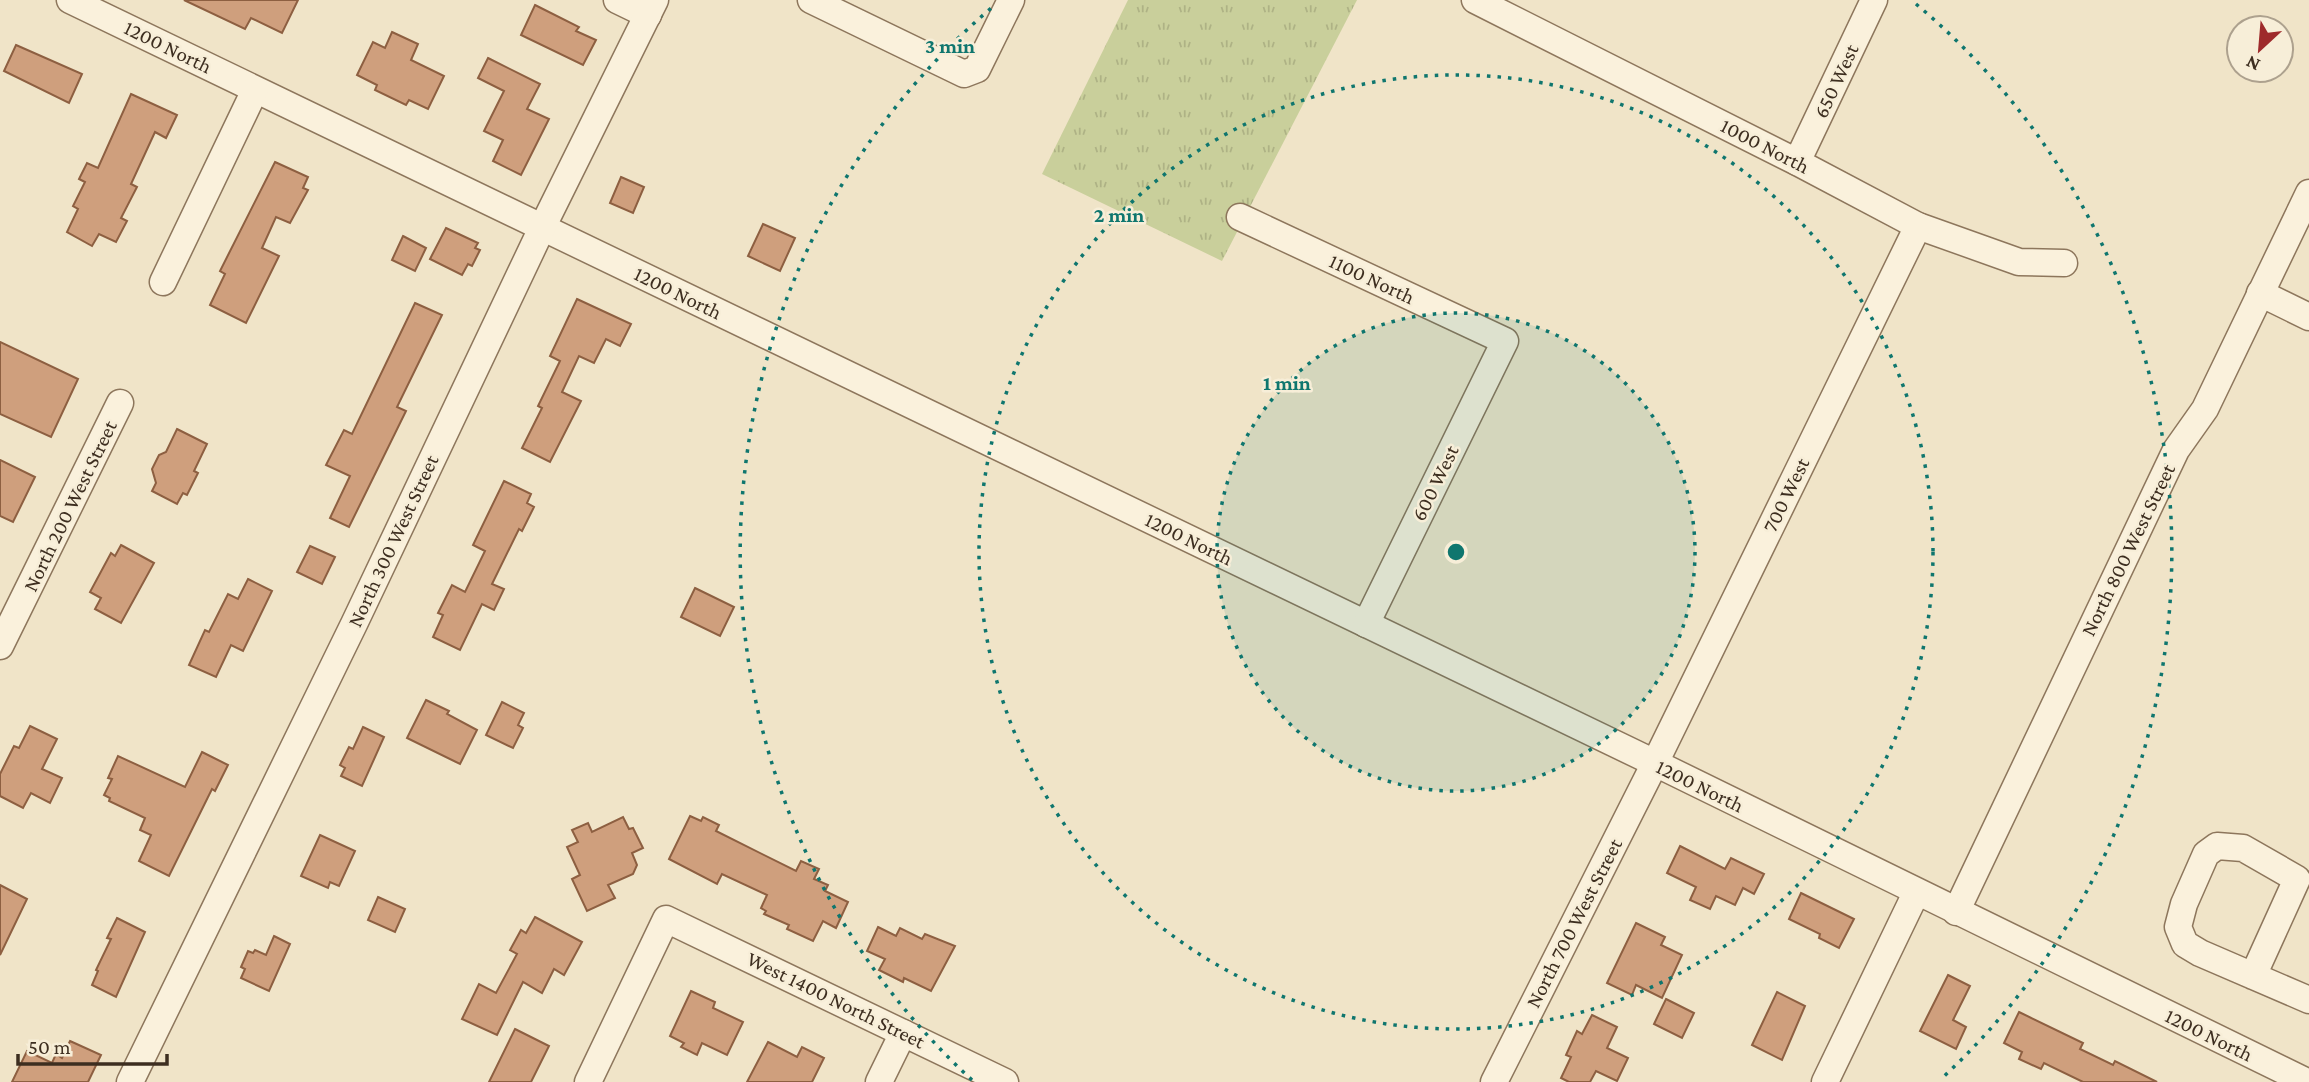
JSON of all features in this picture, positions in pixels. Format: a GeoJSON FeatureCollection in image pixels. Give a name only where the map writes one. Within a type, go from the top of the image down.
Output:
{"type":"FeatureCollection","features":[{"type":"Feature","properties":{"kind":"street","name":"1200 North"},"geometry":{"type":"LineString","coordinates":[[70,0],[1655,763],[2307,1082]]}},
{"type":"Feature","properties":{"kind":"street"},"geometry":{"type":"LineString","coordinates":[[617,0],[651,8]]}},
{"type":"Feature","properties":{"kind":"street"},"geometry":{"type":"LineString","coordinates":[[811,0],[964,74],[977,68],[1011,0]]}},
{"type":"Feature","properties":{"kind":"street","name":"1000 North"},"geometry":{"type":"LineString","coordinates":[[1475,0],[1515,9],[1918,226],[2019,262],[2064,263]]}},
{"type":"Feature","properties":{"kind":"street","name":"650 West"},"geometry":{"type":"LineString","coordinates":[[1797,162],[1874,0]]}},
{"type":"Feature","properties":{"kind":"street","name":"North 300 West Street"},"geometry":{"type":"LineString","coordinates":[[130,1082],[651,8]]}},
{"type":"Feature","properties":{"kind":"street"},"geometry":{"type":"LineString","coordinates":[[163,282],[255,90]]}},
{"type":"Feature","properties":{"kind":"street","name":"North 800 West Street"},"geometry":{"type":"LineString","coordinates":[[1956,912],[2176,450],[2205,409],[2309,192]]}},
{"type":"Feature","properties":{"kind":"street","name":"1100 North"},"geometry":{"type":"LineString","coordinates":[[1240,218],[1504,341]]}},
{"type":"Feature","properties":{"kind":"street","name":"700 West"},"geometry":{"type":"LineString","coordinates":[[1655,763],[1918,226]]}},
{"type":"Feature","properties":{"kind":"street"},"geometry":{"type":"LineString","coordinates":[[2260,293],[2309,317]]}},
{"type":"Feature","properties":{"kind":"street","name":"600 West"},"geometry":{"type":"LineString","coordinates":[[1366,624],[1504,341]]}},
{"type":"Feature","properties":{"kind":"street","name":"North 200 West Street"},"geometry":{"type":"LineString","coordinates":[[0,646],[120,403]]}},
{"type":"Feature","properties":{"kind":"street","name":"North 700 West Street"},"geometry":{"type":"LineString","coordinates":[[1494,1082],[1655,763]]}},
{"type":"Feature","properties":{"kind":"street"},"geometry":{"type":"LineString","coordinates":[[2253,975],[2297,878],[2243,848],[2217,846],[2206,853],[2184,904],[2178,926],[2185,944],[2253,975],[2309,1000]]}},
{"type":"Feature","properties":{"kind":"street"},"geometry":{"type":"LineString","coordinates":[[1825,1082],[1916,893]]}},
{"type":"Feature","properties":{"kind":"street","name":"West 1400 North Street"},"geometry":{"type":"LineString","coordinates":[[588,1082],[666,919],[1005,1082]]}},
{"type":"Feature","properties":{"kind":"street"},"geometry":{"type":"LineString","coordinates":[[878,1082],[903,1033]]}},
{"type":"Feature","properties":{"kind":"green space"},"geometry":{"type":"Polygon","coordinates":[[[1128,0],[1357,0],[1222,261],[1042,174],[1128,0]]]}},
{"type":"Feature","properties":{"kind":"building"},"geometry":{"type":"Polygon","coordinates":[[[184,0],[298,0],[282,33],[251,18],[245,29],[184,0]]]}},
{"type":"Feature","properties":{"kind":"building"},"geometry":{"type":"Polygon","coordinates":[[[535,5],[579,27],[576,31],[596,40],[583,65],[521,35],[535,5]]]}},
{"type":"Feature","properties":{"kind":"building"},"geometry":{"type":"Polygon","coordinates":[[[392,32],[418,44],[411,60],[444,76],[428,109],[409,100],[406,105],[375,90],[377,85],[357,75],[373,42],[385,48],[392,32]]]}},
{"type":"Feature","properties":{"kind":"building"},"geometry":{"type":"Polygon","coordinates":[[[16,45],[82,74],[69,103],[4,71],[16,45]]]}},
{"type":"Feature","properties":{"kind":"building"},"geometry":{"type":"Polygon","coordinates":[[[488,58],[540,84],[527,109],[549,119],[521,175],[493,161],[503,140],[484,131],[504,91],[478,78],[488,58]]]}},
{"type":"Feature","properties":{"kind":"building"},"geometry":{"type":"Polygon","coordinates":[[[131,94],[177,115],[166,138],[155,132],[131,184],[137,187],[121,218],[127,221],[116,242],[99,234],[92,246],[67,232],[78,209],[73,206],[85,182],[79,179],[87,163],[98,168],[131,94]]]}},
{"type":"Feature","properties":{"kind":"building"},"geometry":{"type":"Polygon","coordinates":[[[275,162],[308,177],[303,188],[308,190],[290,223],[276,217],[262,248],[279,256],[246,323],[210,305],[225,274],[220,271],[275,162]]]}},
{"type":"Feature","properties":{"kind":"building"},"geometry":{"type":"Polygon","coordinates":[[[621,177],[644,187],[633,213],[610,203],[621,177]]]}},
{"type":"Feature","properties":{"kind":"building"},"geometry":{"type":"Polygon","coordinates":[[[763,224],[795,238],[780,271],[748,256],[763,224]]]}},
{"type":"Feature","properties":{"kind":"building"},"geometry":{"type":"Polygon","coordinates":[[[446,228],[478,243],[475,248],[480,250],[472,266],[468,264],[462,275],[430,259],[446,228]]]}},
{"type":"Feature","properties":{"kind":"building"},"geometry":{"type":"Polygon","coordinates":[[[403,236],[426,248],[415,271],[392,260],[403,236]]]}},
{"type":"Feature","properties":{"kind":"building"},"geometry":{"type":"Polygon","coordinates":[[[577,299],[631,324],[620,346],[606,339],[594,363],[579,356],[562,392],[581,401],[550,462],[522,448],[542,408],[538,406],[560,361],[550,356],[577,299]]]}},
{"type":"Feature","properties":{"kind":"building"},"geometry":{"type":"Polygon","coordinates":[[[415,303],[442,315],[397,407],[406,411],[349,527],[330,518],[350,476],[326,465],[344,430],[352,434],[415,303]]]}},
{"type":"Feature","properties":{"kind":"building"},"geometry":{"type":"Polygon","coordinates":[[[0,342],[78,379],[51,437],[0,414],[0,342]]]}},
{"type":"Feature","properties":{"kind":"building"},"geometry":{"type":"Polygon","coordinates":[[[177,429],[207,444],[194,471],[198,473],[187,495],[183,493],[177,504],[152,491],[156,483],[152,469],[159,455],[166,452],[177,429]]]}},
{"type":"Feature","properties":{"kind":"building"},"geometry":{"type":"Polygon","coordinates":[[[0,460],[35,477],[13,522],[0,516],[0,460]]]}},
{"type":"Feature","properties":{"kind":"building"},"geometry":{"type":"Polygon","coordinates":[[[504,481],[531,494],[527,503],[534,507],[522,531],[519,529],[492,584],[504,589],[494,610],[482,604],[460,650],[433,637],[443,615],[438,613],[452,585],[465,592],[485,551],[473,545],[504,481]]]}},
{"type":"Feature","properties":{"kind":"building"},"geometry":{"type":"Polygon","coordinates":[[[121,545],[154,563],[121,623],[95,609],[101,598],[90,592],[111,553],[115,556],[121,545]]]}},
{"type":"Feature","properties":{"kind":"building"},"geometry":{"type":"Polygon","coordinates":[[[310,546],[335,557],[322,584],[297,572],[310,546]]]}},
{"type":"Feature","properties":{"kind":"building"},"geometry":{"type":"Polygon","coordinates":[[[248,579],[272,591],[243,651],[231,645],[216,677],[189,665],[205,630],[209,632],[228,594],[238,599],[248,579]]]}},
{"type":"Feature","properties":{"kind":"building"},"geometry":{"type":"Polygon","coordinates":[[[695,588],[734,607],[720,636],[681,617],[695,588]]]}},
{"type":"Feature","properties":{"kind":"building"},"geometry":{"type":"Polygon","coordinates":[[[426,700],[449,711],[447,714],[477,730],[460,764],[407,738],[426,700]]]}},
{"type":"Feature","properties":{"kind":"building"},"geometry":{"type":"Polygon","coordinates":[[[502,702],[524,713],[518,725],[523,728],[513,748],[486,735],[502,702]]]}},
{"type":"Feature","properties":{"kind":"building"},"geometry":{"type":"Polygon","coordinates":[[[30,726],[57,739],[42,769],[62,778],[50,803],[31,793],[23,808],[0,796],[0,774],[14,746],[19,748],[30,726]]]}},
{"type":"Feature","properties":{"kind":"building"},"geometry":{"type":"Polygon","coordinates":[[[363,727],[384,737],[362,786],[341,776],[345,768],[340,765],[349,747],[353,749],[363,727]]]}},
{"type":"Feature","properties":{"kind":"building"},"geometry":{"type":"Polygon","coordinates":[[[202,752],[228,765],[215,791],[212,789],[169,876],[139,861],[151,835],[140,830],[145,818],[109,801],[110,798],[104,795],[112,779],[108,778],[118,756],[185,787],[202,752]]]}},
{"type":"Feature","properties":{"kind":"building"},"geometry":{"type":"Polygon","coordinates":[[[690,816],[701,821],[703,817],[719,825],[716,831],[796,871],[801,861],[819,869],[814,879],[828,885],[825,891],[848,902],[836,928],[823,921],[813,941],[787,929],[789,925],[764,914],[766,911],[761,908],[767,895],[722,874],[717,884],[669,859],[690,816]]]}},
{"type":"Feature","properties":{"kind":"building"},"geometry":{"type":"Polygon","coordinates":[[[623,817],[629,829],[633,828],[643,848],[632,853],[637,865],[633,874],[608,885],[615,898],[587,911],[572,879],[580,875],[567,847],[578,842],[572,830],[588,823],[592,832],[623,817]]]}},
{"type":"Feature","properties":{"kind":"building"},"geometry":{"type":"Polygon","coordinates":[[[320,835],[355,851],[339,886],[330,882],[328,888],[301,876],[320,835]]]}},
{"type":"Feature","properties":{"kind":"building"},"geometry":{"type":"Polygon","coordinates":[[[1680,846],[1725,869],[1731,858],[1764,874],[1754,894],[1743,888],[1735,905],[1716,896],[1710,909],[1690,900],[1696,887],[1667,873],[1680,846]]]}},
{"type":"Feature","properties":{"kind":"building"},"geometry":{"type":"Polygon","coordinates":[[[0,885],[27,899],[0,955],[0,885]]]}},
{"type":"Feature","properties":{"kind":"building"},"geometry":{"type":"Polygon","coordinates":[[[1801,893],[1854,919],[1839,948],[1819,938],[1820,934],[1789,919],[1801,893]]]}},
{"type":"Feature","properties":{"kind":"building"},"geometry":{"type":"Polygon","coordinates":[[[378,897],[405,909],[395,932],[368,920],[378,897]]]}},
{"type":"Feature","properties":{"kind":"building"},"geometry":{"type":"Polygon","coordinates":[[[535,917],[582,942],[564,975],[554,969],[542,993],[523,982],[497,1035],[462,1019],[479,984],[496,993],[517,954],[510,950],[521,930],[526,933],[535,917]]]}},
{"type":"Feature","properties":{"kind":"building"},"geometry":{"type":"Polygon","coordinates":[[[117,918],[145,932],[116,997],[92,985],[111,939],[107,938],[117,918]]]}},
{"type":"Feature","properties":{"kind":"building"},"geometry":{"type":"Polygon","coordinates":[[[1636,923],[1665,937],[1661,945],[1682,955],[1662,998],[1636,985],[1632,995],[1607,983],[1636,923]]]}},
{"type":"Feature","properties":{"kind":"building"},"geometry":{"type":"Polygon","coordinates":[[[878,927],[896,936],[900,928],[922,939],[925,934],[955,946],[931,991],[904,978],[903,982],[879,970],[885,959],[867,951],[878,927]]]}},
{"type":"Feature","properties":{"kind":"building"},"geometry":{"type":"Polygon","coordinates":[[[274,936],[290,944],[269,991],[241,978],[245,969],[241,967],[248,951],[253,953],[255,950],[266,955],[274,936]]]}},
{"type":"Feature","properties":{"kind":"building"},"geometry":{"type":"Polygon","coordinates":[[[1948,975],[1970,986],[1953,1020],[1966,1027],[1956,1049],[1920,1031],[1948,975]]]}},
{"type":"Feature","properties":{"kind":"building"},"geometry":{"type":"Polygon","coordinates":[[[691,991],[715,1002],[713,1008],[743,1022],[727,1055],[702,1043],[697,1055],[681,1047],[684,1043],[670,1036],[691,991]]]}},
{"type":"Feature","properties":{"kind":"building"},"geometry":{"type":"Polygon","coordinates":[[[1777,992],[1805,1006],[1782,1060],[1752,1045],[1777,992]]]}},
{"type":"Feature","properties":{"kind":"building"},"geometry":{"type":"Polygon","coordinates":[[[1666,999],[1694,1013],[1682,1038],[1654,1024],[1666,999]]]}},
{"type":"Feature","properties":{"kind":"building"},"geometry":{"type":"Polygon","coordinates":[[[2019,1012],[2083,1043],[2080,1049],[2113,1065],[2115,1061],[2157,1082],[2083,1082],[2044,1063],[2041,1069],[2019,1059],[2022,1052],[2004,1043],[2019,1012]]]}},
{"type":"Feature","properties":{"kind":"building"},"geometry":{"type":"Polygon","coordinates":[[[1592,1015],[1617,1027],[1607,1048],[1628,1058],[1617,1081],[1596,1071],[1590,1082],[1569,1082],[1561,1078],[1571,1057],[1566,1055],[1577,1031],[1582,1034],[1592,1015]]]}},
{"type":"Feature","properties":{"kind":"building"},"geometry":{"type":"Polygon","coordinates":[[[515,1029],[549,1046],[531,1082],[489,1082],[515,1029]]]}},
{"type":"Feature","properties":{"kind":"building"},"geometry":{"type":"Polygon","coordinates":[[[70,1041],[101,1055],[88,1082],[12,1082],[27,1051],[52,1063],[56,1054],[62,1058],[70,1041]]]}},
{"type":"Feature","properties":{"kind":"building"},"geometry":{"type":"Polygon","coordinates":[[[768,1042],[797,1057],[802,1047],[824,1058],[812,1082],[747,1082],[768,1042]]]}}]}
